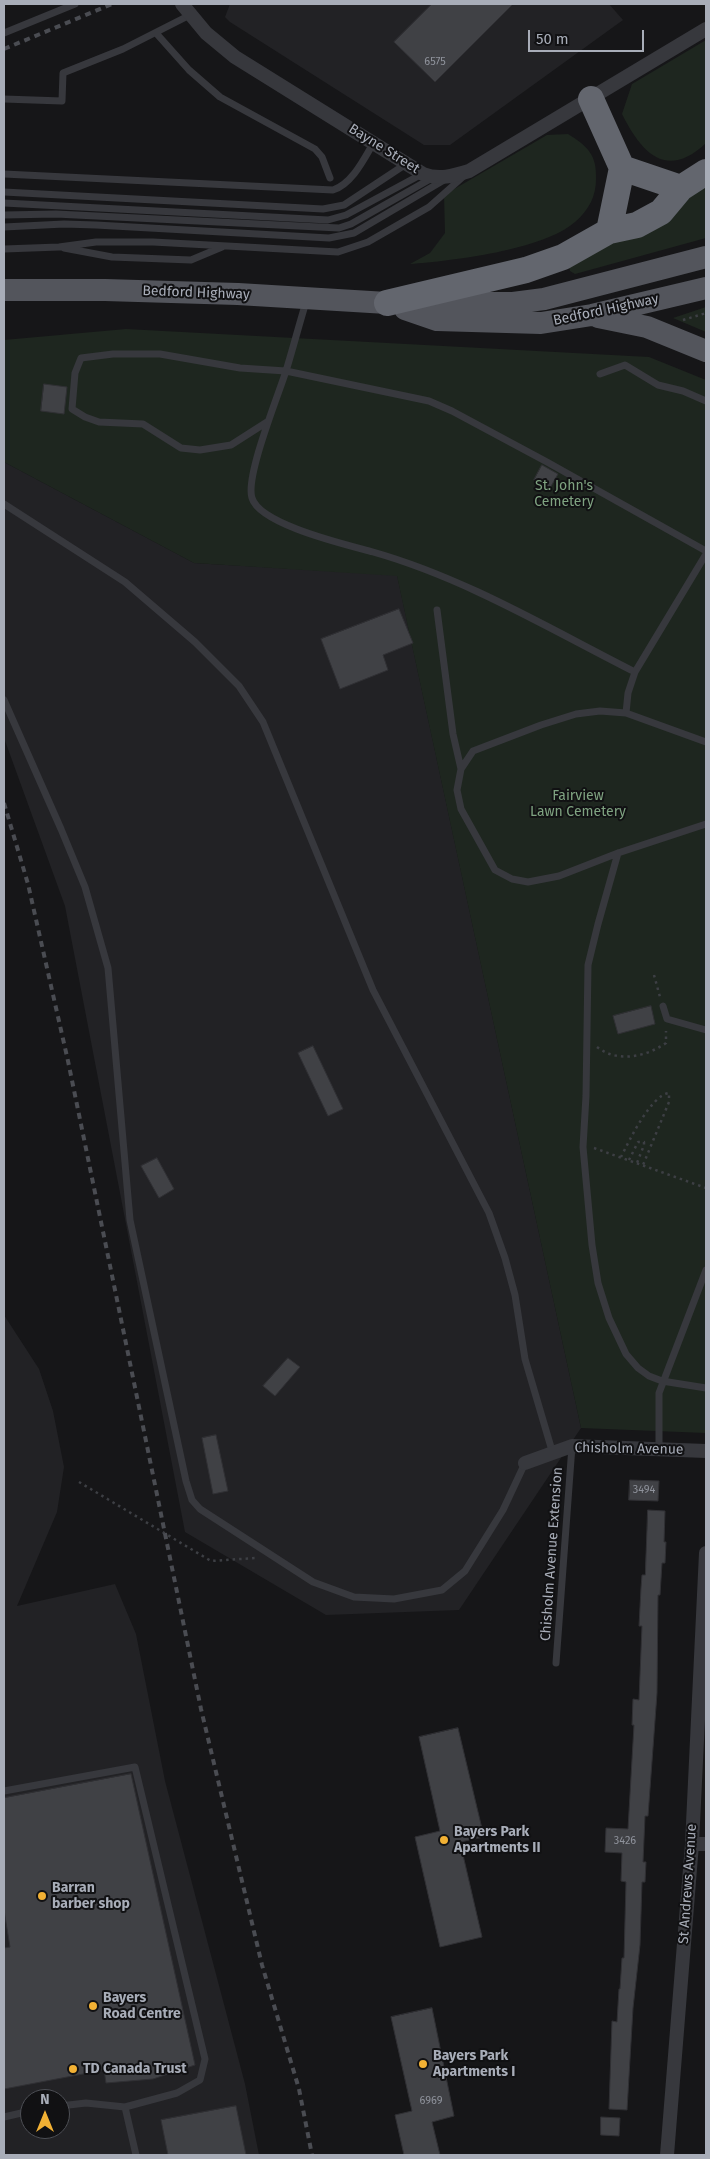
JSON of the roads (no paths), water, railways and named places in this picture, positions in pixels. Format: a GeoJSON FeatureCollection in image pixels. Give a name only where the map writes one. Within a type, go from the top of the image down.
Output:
{"type":"FeatureCollection","features":[{"type":"Feature","properties":{"kind":"highway"},"geometry":{"type":"LineString","coordinates":[[591,99],[622,168],[609,231]]}},
{"type":"Feature","properties":{"kind":"highway"},"geometry":{"type":"LineString","coordinates":[[622,168],[681,188]]}},
{"type":"Feature","properties":{"kind":"highway"},"geometry":{"type":"LineString","coordinates":[[388,303],[548,263],[563,257],[609,231],[637,226],[661,212],[681,188],[706,172]]}},
{"type":"Feature","properties":{"kind":"main road","name":"Bedford Highway"},"geometry":{"type":"LineString","coordinates":[[4,290],[105,290],[388,303],[513,303],[544,299],[706,257]]}},
{"type":"Feature","properties":{"kind":"main road","name":"Bedford Highway"},"geometry":{"type":"LineString","coordinates":[[388,303],[437,320],[541,323],[592,315],[706,288]]}},
{"type":"Feature","properties":{"kind":"main road"},"geometry":{"type":"LineString","coordinates":[[592,315],[647,327],[706,351]]}},
{"type":"Feature","properties":{"kind":"street","name":"Bayne Street"},"geometry":{"type":"LineString","coordinates":[[186,9],[206,33],[235,57],[428,176],[449,177],[469,171],[706,29]]}},
{"type":"Feature","properties":{"kind":"street","name":"Chisholm Avenue"},"geometry":{"type":"LineString","coordinates":[[525,1463],[572,1446],[706,1451]]}},
{"type":"Feature","properties":{"kind":"street","name":"St Andrews Avenue"},"geometry":{"type":"LineString","coordinates":[[666,2155],[699,1844],[706,1553]]}},
{"type":"Feature","properties":{"kind":"lane"},"geometry":{"type":"LineString","coordinates":[[4,33],[75,4]]}},
{"type":"Feature","properties":{"kind":"lane"},"geometry":{"type":"LineString","coordinates":[[4,100],[62,101],[63,73],[123,49],[156,33],[186,9]]}},
{"type":"Feature","properties":{"kind":"lane"},"geometry":{"type":"LineString","coordinates":[[156,33],[189,70],[220,97],[315,149],[322,157],[330,178]]}},
{"type":"Feature","properties":{"kind":"lane"},"geometry":{"type":"LineString","coordinates":[[4,174],[333,190],[345,184],[358,168],[374,142]]}},
{"type":"Feature","properties":{"kind":"lane"},"geometry":{"type":"LineString","coordinates":[[4,192],[333,209],[344,205],[406,163]]}},
{"type":"Feature","properties":{"kind":"lane"},"geometry":{"type":"LineString","coordinates":[[4,249],[59,247],[96,242],[153,242],[338,252],[355,247],[429,207],[469,171]]}},
{"type":"Feature","properties":{"kind":"lane"},"geometry":{"type":"LineString","coordinates":[[4,204],[328,220],[346,215],[428,176]]}},
{"type":"Feature","properties":{"kind":"lane"},"geometry":{"type":"LineString","coordinates":[[4,215],[56,214],[339,228],[351,224],[428,176]]}},
{"type":"Feature","properties":{"kind":"lane"},"geometry":{"type":"LineString","coordinates":[[4,227],[64,224],[96,225],[335,238],[354,233],[449,177]]}},
{"type":"Feature","properties":{"kind":"lane"},"geometry":{"type":"LineString","coordinates":[[59,247],[112,257],[191,260],[223,247]]}},
{"type":"Feature","properties":{"kind":"lane"},"geometry":{"type":"LineString","coordinates":[[307,298],[286,371],[267,422],[251,481],[252,499],[264,514],[311,535],[411,563],[482,594],[634,672]]}},
{"type":"Feature","properties":{"kind":"lane"},"geometry":{"type":"LineString","coordinates":[[267,422],[231,445],[200,450],[181,448],[143,424],[99,422],[84,418],[72,410],[75,373],[81,358],[113,354],[160,354],[240,368],[286,371],[429,401],[478,425],[706,553],[634,672],[628,693],[626,713]]}},
{"type":"Feature","properties":{"kind":"lane"},"geometry":{"type":"LineString","coordinates":[[600,374],[625,365],[658,385],[683,391],[706,401]]}},
{"type":"Feature","properties":{"kind":"lane"},"geometry":{"type":"LineString","coordinates":[[4,504],[125,582],[195,642],[239,686],[263,722],[373,990],[489,1213],[505,1258],[515,1295],[525,1359],[553,1454]]}},
{"type":"Feature","properties":{"kind":"lane"},"geometry":{"type":"LineString","coordinates":[[437,610],[453,734],[461,769]]}},
{"type":"Feature","properties":{"kind":"lane"},"geometry":{"type":"LineString","coordinates":[[4,700],[61,828],[81,879],[108,968],[130,1220],[186,1481],[192,1500],[200,1509],[313,1582],[354,1597],[394,1599],[442,1590],[465,1572],[503,1510],[525,1463]]}},
{"type":"Feature","properties":{"kind":"lane"},"geometry":{"type":"LineString","coordinates":[[706,742],[626,713],[592,712],[576,714],[473,751],[461,769],[457,790],[461,809],[494,870],[512,879],[528,882],[559,876],[618,853],[706,824]]}},
{"type":"Feature","properties":{"kind":"lane"},"geometry":{"type":"LineString","coordinates":[[618,853],[588,965],[583,1146],[592,1245],[598,1283],[609,1318],[626,1354],[638,1368],[649,1376],[662,1381],[706,1388]]}},
{"type":"Feature","properties":{"kind":"lane"},"geometry":{"type":"LineString","coordinates":[[663,1006],[666,1019],[706,1030]]}},
{"type":"Feature","properties":{"kind":"lane"},"geometry":{"type":"LineString","coordinates":[[659,1449],[659,1393],[662,1381],[670,1367],[706,1270]]}},
{"type":"Feature","properties":{"kind":"lane","name":"Chisholm Avenue Extension"},"geometry":{"type":"LineString","coordinates":[[556,1664],[572,1446]]}},
{"type":"Feature","properties":{"kind":"lane"},"geometry":{"type":"LineString","coordinates":[[4,1791],[135,1767],[205,2059],[200,2080],[177,2093],[125,2107],[86,2103],[70,2105]]}},
{"type":"Feature","properties":{"kind":"lane"},"geometry":{"type":"LineString","coordinates":[[125,2107],[136,2155]]}},
{"type":"Feature","properties":{"kind":"lane"},"geometry":{"type":"LineString","coordinates":[[4,2117],[20,2113]]}},
{"type":"Feature","properties":{"kind":"railway"},"geometry":{"type":"LineString","coordinates":[[4,49],[112,4]]}},
{"type":"Feature","properties":{"kind":"railway"},"geometry":{"type":"LineString","coordinates":[[4,803],[28,884],[68,1061],[201,1709],[262,1965],[299,2089],[312,2155]]}},
{"type":"Feature","properties":{"kind":"place","name":"Bayers Park Apartments II"},"geometry":{"type":"Point","coordinates":[444,1840]}},
{"type":"Feature","properties":{"kind":"place","name":"Barran barber shop"},"geometry":{"type":"Point","coordinates":[42,1896]}},
{"type":"Feature","properties":{"kind":"place","name":"Bayers Road Centre"},"geometry":{"type":"Point","coordinates":[93,2006]}},
{"type":"Feature","properties":{"kind":"place","name":"Bayers Park Apartments I"},"geometry":{"type":"Point","coordinates":[423,2064]}},
{"type":"Feature","properties":{"kind":"place","name":"TD Canada Trust"},"geometry":{"type":"Point","coordinates":[73,2069]}},
{"type":"Feature","properties":{"kind":"park label","name":"St. John's Cemetery"},"geometry":{"type":"Point","coordinates":[564,494]}},
{"type":"Feature","properties":{"kind":"park label","name":"Fairview Lawn Cemetery"},"geometry":{"type":"Point","coordinates":[578,804]}}]}
